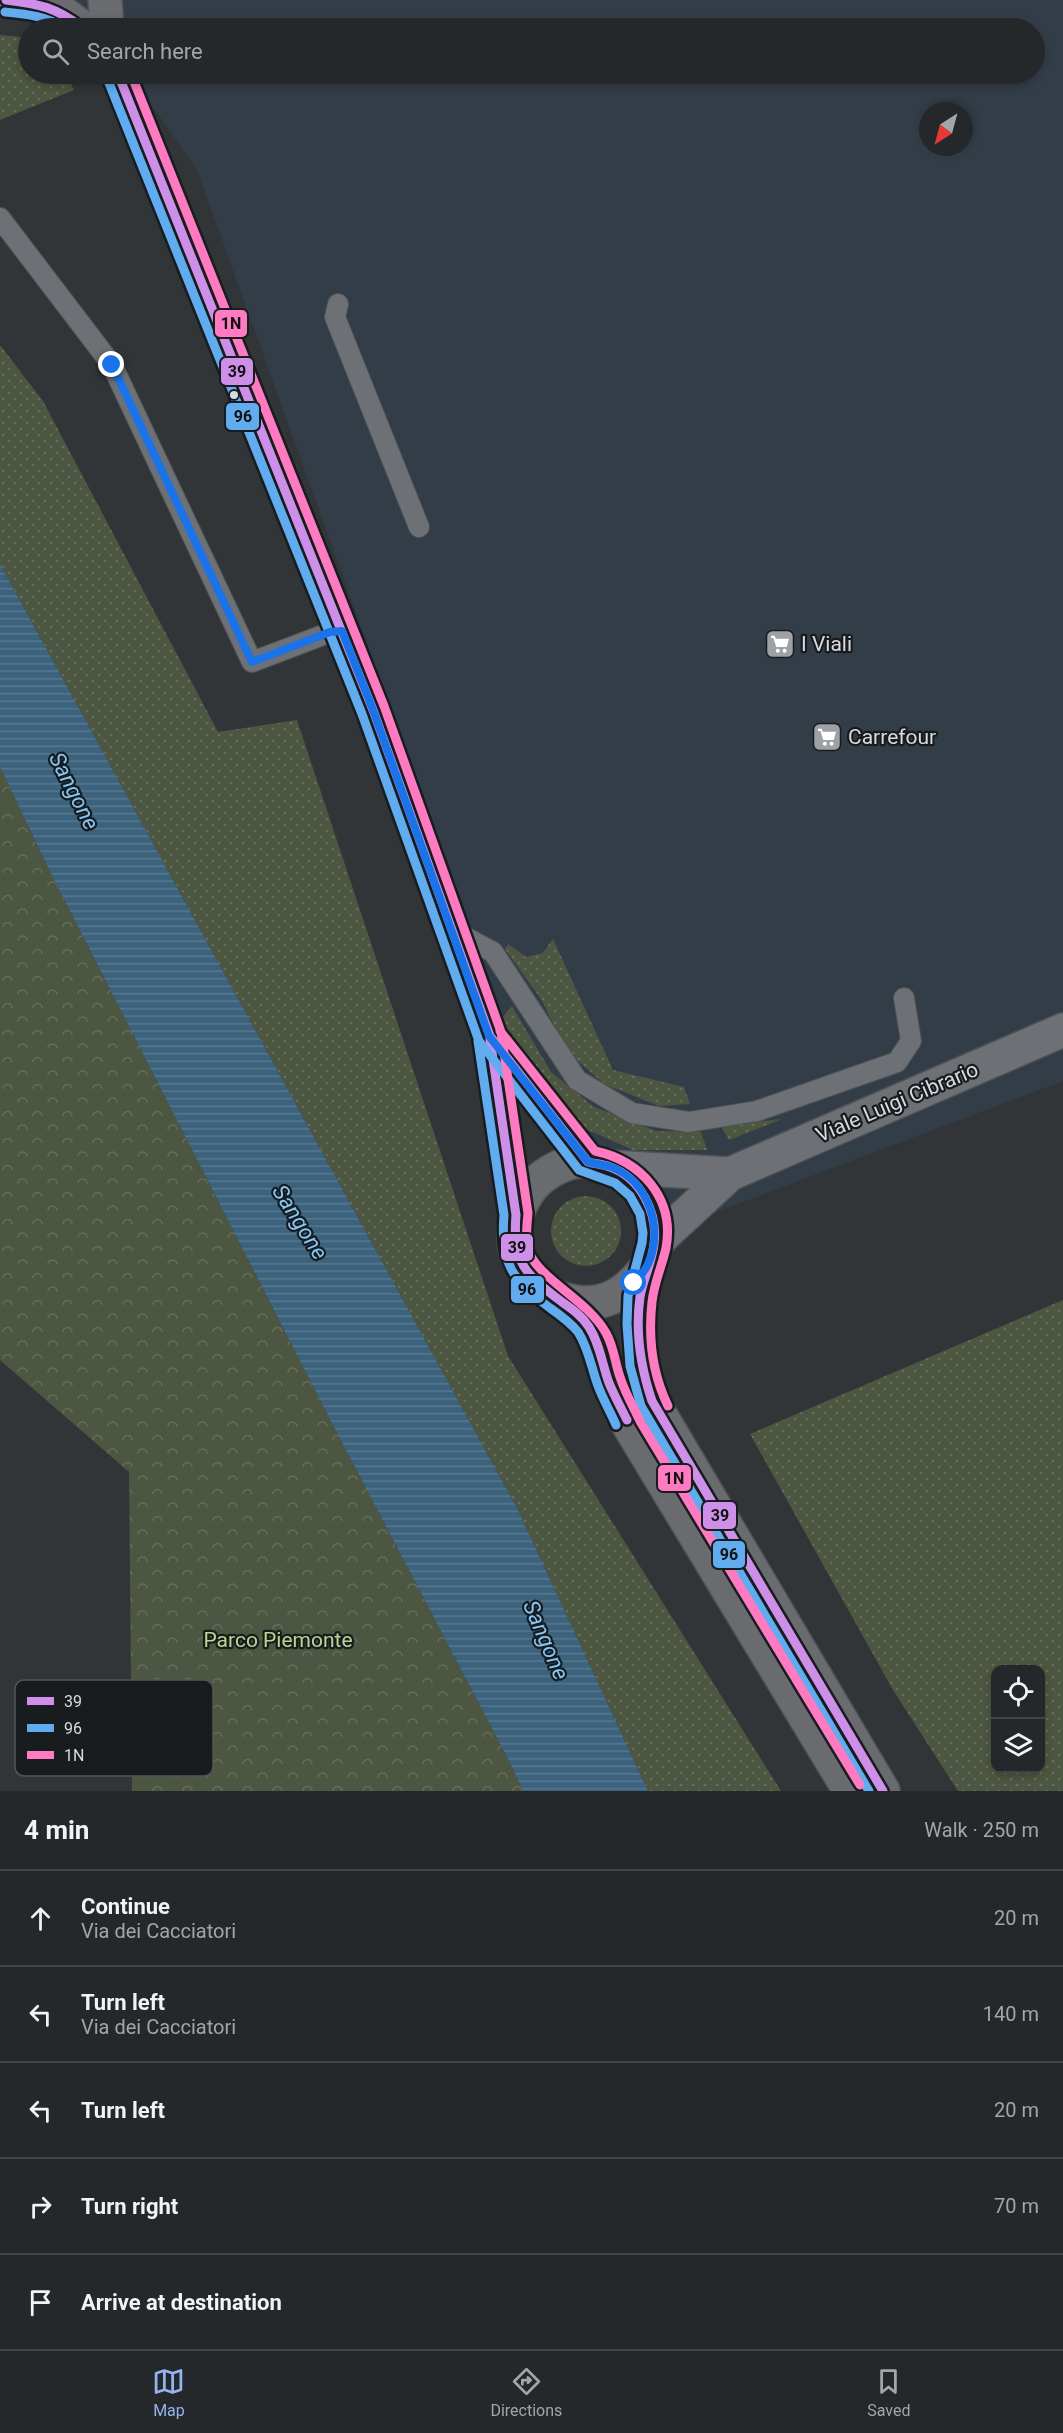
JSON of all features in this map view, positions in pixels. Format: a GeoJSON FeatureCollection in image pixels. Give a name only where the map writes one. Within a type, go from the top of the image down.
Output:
{"type":"FeatureCollection","features":[{"type":"Feature","properties":{"kind":"street"},"geometry":{"type":"LineString","coordinates":[[105,0],[106,18]]}},
{"type":"Feature","properties":{"kind":"street"},"geometry":{"type":"LineString","coordinates":[[29,1],[62,12],[70,18]]}},
{"type":"Feature","properties":{"kind":"street"},"geometry":{"type":"LineString","coordinates":[[122,84],[342,631],[489,1036],[516,1215],[514,1240],[521,1263],[534,1281],[576,1312],[597,1339],[609,1382],[631,1429],[850,1791]]}},
{"type":"Feature","properties":{"kind":"street","name":"Viale Luigi Cibrario"},"geometry":{"type":"LineString","coordinates":[[730,1174],[1063,1029]]}},
{"type":"Feature","properties":{"kind":"street"},"geometry":{"type":"LineString","coordinates":[[489,1036],[600,1165],[633,1180],[647,1200],[654,1222],[651,1255],[640,1298],[639,1332],[645,1384],[652,1401],[883,1791]]}},
{"type":"Feature","properties":{"kind":"street"},"geometry":{"type":"LineString","coordinates":[[516,1215],[526,1193],[542,1176],[564,1165],[600,1165],[730,1174]]}},
{"type":"Feature","properties":{"kind":"street"},"geometry":{"type":"LineString","coordinates":[[551,1295],[572,1303],[595,1303],[616,1296],[634,1283],[651,1255],[730,1174]]}},
{"type":"Feature","properties":{"kind":"lane"},"geometry":{"type":"LineString","coordinates":[[0,218],[112,365],[252,662],[330,632],[342,631]]}},
{"type":"Feature","properties":{"kind":"lane"},"geometry":{"type":"LineString","coordinates":[[338,304],[335,317],[419,527]]}},
{"type":"Feature","properties":{"kind":"lane"},"geometry":{"type":"LineString","coordinates":[[452,930],[493,952],[577,1080],[632,1113],[689,1122],[757,1112],[897,1062],[911,1041],[904,998]]}},
{"type":"Feature","properties":{"kind":"shaded area"},"geometry":{"type":"Polygon","coordinates":[[[35,0],[1063,0],[1063,1081],[714,1213],[667,1258],[594,1143],[514,1053],[197,170],[137,84],[1045,84],[1045,18],[76,18],[35,0]]]}},
{"type":"Feature","properties":{"kind":"green space"},"geometry":{"type":"Polygon","coordinates":[[[0,35],[18,37],[18,84],[71,84],[74,90],[0,120],[0,35]]]}},
{"type":"Feature","properties":{"kind":"green space"},"geometry":{"type":"Polygon","coordinates":[[[0,345],[43,401],[218,732],[297,720],[508,1356],[781,1791],[648,1791],[517,1508],[0,564],[0,345]]]}},
{"type":"Feature","properties":{"kind":"green space","name":"Parco Piemonte"},"geometry":{"type":"Polygon","coordinates":[[[0,767],[51,874],[523,1791],[132,1791],[132,1776],[213,1776],[213,1680],[131,1680],[129,1472],[0,1360],[0,767]]]}},
{"type":"Feature","properties":{"kind":"green space"},"geometry":{"type":"Polygon","coordinates":[[[553,939],[613,1070],[684,1087],[690,1104],[659,1106],[604,1084],[567,1051],[541,999],[505,949],[508,944],[526,957],[543,953],[553,939]]]}},
{"type":"Feature","properties":{"kind":"green space"},"geometry":{"type":"Polygon","coordinates":[[[512,1006],[551,1072],[594,1107],[656,1131],[701,1132],[707,1150],[633,1150],[570,1122],[538,1087],[502,1018],[512,1006]]]}},
{"type":"Feature","properties":{"kind":"green space"},"geometry":{"type":"Polygon","coordinates":[[[782,1119],[729,1140],[721,1126],[782,1119]]]}},
{"type":"Feature","properties":{"kind":"green space"},"geometry":{"type":"Polygon","coordinates":[[[586,1196],[605,1202],[615,1212],[621,1231],[615,1250],[605,1260],[586,1266],[567,1260],[557,1250],[551,1231],[557,1212],[567,1202],[586,1196]]]}},
{"type":"Feature","properties":{"kind":"green space"},"geometry":{"type":"Polygon","coordinates":[[[1063,1300],[1063,1791],[958,1791],[893,1690],[750,1434],[1063,1300]]]}},
{"type":"Feature","properties":{"kind":"water","name":"Sangone"},"geometry":{"type":"Polygon","coordinates":[[[0,564],[517,1508],[648,1791],[523,1791],[51,874],[0,767],[0,564]]]}},
{"type":"Feature","properties":{"kind":"transit line","name":"39"},"geometry":{"type":"LineString","coordinates":[[6,0],[47,8],[68,18]]}},
{"type":"Feature","properties":{"kind":"transit line","name":"96"},"geometry":{"type":"LineString","coordinates":[[5,12],[43,18]]}},
{"type":"Feature","properties":{"kind":"transit line","name":"96"},"geometry":{"type":"LineString","coordinates":[[109,84],[362,714],[479,1041],[579,1170],[615,1183],[630,1196],[640,1214],[642,1243],[628,1296],[627,1324],[630,1366],[641,1406],[869,1791]]}},
{"type":"Feature","properties":{"kind":"transit line","name":"39"},"geometry":{"type":"LineString","coordinates":[[122,84],[373,710],[490,1036],[588,1162],[605,1165],[631,1179],[639,1188],[650,1209],[655,1232],[654,1244],[640,1297],[638,1323],[642,1363],[652,1401],[883,1791]]}},
{"type":"Feature","properties":{"kind":"transit line","name":"1N"},"geometry":{"type":"LineString","coordinates":[[135,84],[384,706],[501,1032],[528,1213],[526,1236],[528,1250],[533,1261],[542,1271],[588,1310],[606,1333],[622,1383],[641,1423],[860,1785]]}},
{"type":"Feature","properties":{"kind":"transit line","name":"1N"},"geometry":{"type":"LineString","coordinates":[[500,1031],[595,1151],[627,1163],[651,1184],[660,1198],[665,1213],[666,1248],[653,1295],[651,1342],[658,1381],[668,1406]]}},
{"type":"Feature","properties":{"kind":"transit line","name":"39"},"geometry":{"type":"LineString","coordinates":[[490,1039],[516,1215],[516,1245],[519,1256],[530,1275],[577,1313],[589,1327],[609,1383],[627,1420]]}},
{"type":"Feature","properties":{"kind":"transit line","name":"96"},"geometry":{"type":"LineString","coordinates":[[478,1041],[504,1215],[503,1232],[507,1258],[511,1269],[526,1288],[578,1332],[587,1350],[599,1389],[616,1425]]}},
{"type":"Feature","properties":{"kind":"place","name":"I Viali"},"geometry":{"type":"Point","coordinates":[780,644]}},
{"type":"Feature","properties":{"kind":"place","name":"Carrefour"},"geometry":{"type":"Point","coordinates":[827,737]}},
{"type":"Feature","properties":{"kind":"route"},"geometry":{"type":"LineString","coordinates":[[112,365],[252,662],[330,632],[342,631],[373,710],[489,1036],[588,1162],[612,1167],[633,1180],[647,1200],[654,1222],[654,1244],[648,1265],[634,1283]]}}]}
